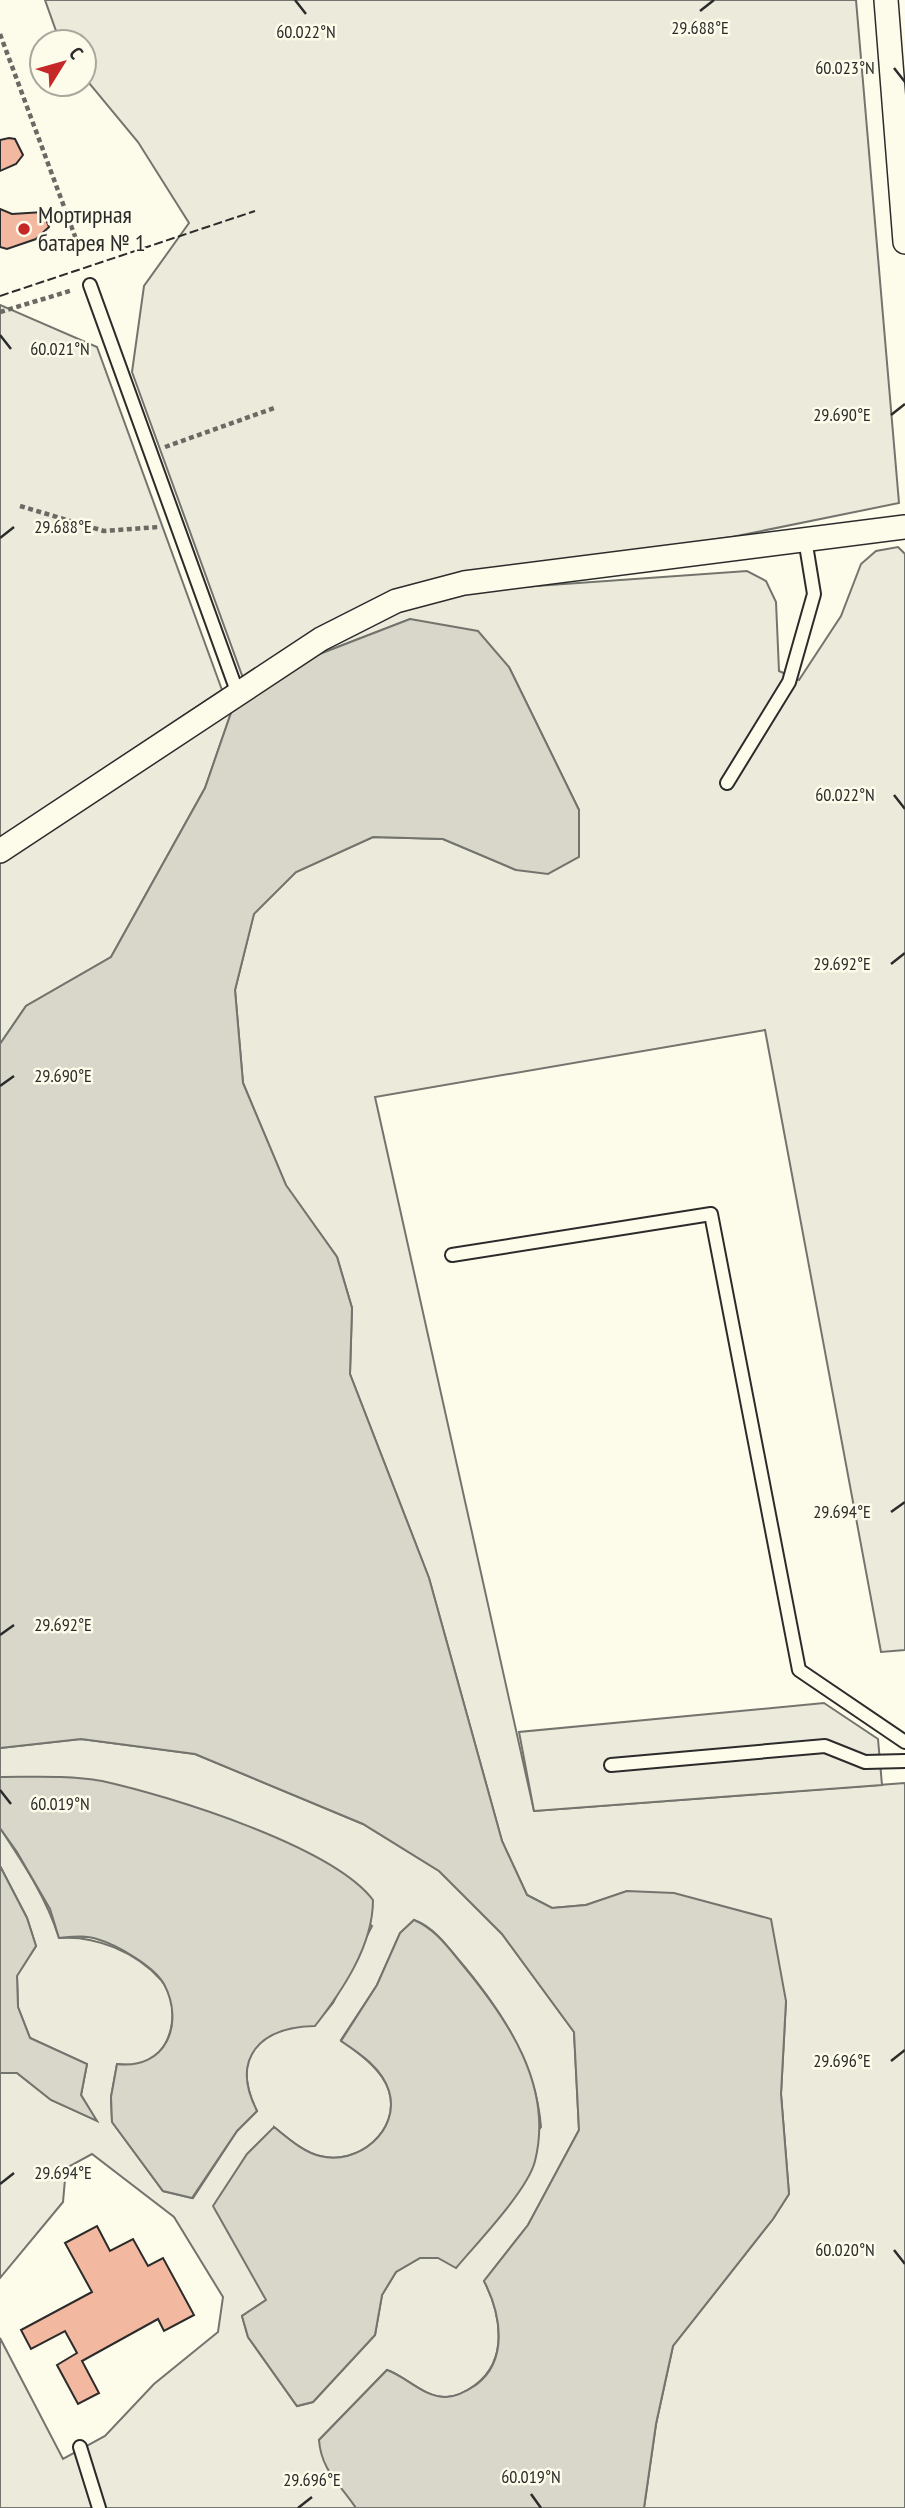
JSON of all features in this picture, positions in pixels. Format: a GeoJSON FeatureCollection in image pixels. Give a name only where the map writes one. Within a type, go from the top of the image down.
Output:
{"type":"FeatureCollection","features":[{"type":"Feature","properties":{"kind":"street"},"geometry":{"type":"LineString","coordinates":[[886,0],[905,242]]}},
{"type":"Feature","properties":{"kind":"street"},"geometry":{"type":"LineString","coordinates":[[0,851],[321,639],[396,601],[464,583],[905,527]]}},
{"type":"Feature","properties":{"kind":"lane"},"geometry":{"type":"LineString","coordinates":[[90,285],[238,694]]}},
{"type":"Feature","properties":{"kind":"lane"},"geometry":{"type":"LineString","coordinates":[[727,783],[789,682],[814,594],[805,539]]}},
{"type":"Feature","properties":{"kind":"lane"},"geometry":{"type":"LineString","coordinates":[[452,1255],[711,1214],[799,1670],[905,1742]]}},
{"type":"Feature","properties":{"kind":"lane"},"geometry":{"type":"LineString","coordinates":[[611,1765],[825,1746],[865,1762],[905,1760]]}},
{"type":"Feature","properties":{"kind":"lane"},"geometry":{"type":"LineString","coordinates":[[80,2447],[99,2508]]}},
{"type":"Feature","properties":{"kind":"path"},"geometry":{"type":"LineString","coordinates":[[0,34],[76,239]]}},
{"type":"Feature","properties":{"kind":"path"},"geometry":{"type":"LineString","coordinates":[[0,312],[90,285]]}},
{"type":"Feature","properties":{"kind":"path"},"geometry":{"type":"LineString","coordinates":[[150,452],[276,407]]}},
{"type":"Feature","properties":{"kind":"path"},"geometry":{"type":"LineString","coordinates":[[20,506],[104,531],[177,525]]}},
{"type":"Feature","properties":{"kind":"shaded area"},"geometry":{"type":"Polygon","coordinates":[[[45,0],[856,0],[899,503],[732,537],[456,576],[243,678],[132,372],[144,286],[189,223],[138,142],[98,94],[98,28],[55,28],[45,0]]]}},
{"type":"Feature","properties":{"kind":"shaded area"},"geometry":{"type":"Polygon","coordinates":[[[0,305],[97,347],[222,690],[0,838],[0,305]]]}},
{"type":"Feature","properties":{"kind":"shaded area"},"geometry":{"type":"Polygon","coordinates":[[[898,547],[905,554],[905,1650],[881,1652],[765,1030],[375,1097],[534,1811],[905,1783],[905,2508],[644,2508],[656,2424],[673,2346],[773,2219],[789,2194],[781,2094],[786,2001],[627,1891],[586,1905],[552,1908],[527,1895],[502,1841],[429,1578],[350,1374],[352,1308],[337,1257],[286,1186],[243,1083],[235,990],[254,913],[296,872],[373,837],[443,839],[516,870],[579,856],[579,810],[509,667],[410,619],[317,655],[317,649],[398,608],[466,591],[747,571],[766,581],[776,602],[779,671],[799,680],[841,616],[861,564],[876,551],[898,547]]]}},
{"type":"Feature","properties":{"kind":"shaded area"},"geometry":{"type":"Polygon","coordinates":[[[410,619],[478,631],[509,667],[579,810],[579,857],[548,874],[516,870],[443,839],[373,837],[296,872],[254,914],[235,990],[243,1083],[286,1185],[337,1257],[352,1308],[350,1374],[429,1578],[502,1841],[527,1895],[552,1908],[586,1905],[627,1891],[674,1893],[771,1919],[786,2001],[781,2094],[789,2194],[773,2219],[673,2346],[656,2424],[644,2508],[356,2508],[323,2460],[319,2440],[387,2370],[430,2394],[446,2397],[465,2391],[487,2375],[498,2350],[499,2336],[495,2308],[484,2281],[528,2225],[579,2130],[574,2032],[502,1934],[439,1871],[363,1824],[195,1754],[81,1739],[0,1748],[0,1044],[26,1006],[111,957],[205,788],[232,710],[317,655],[410,619]]]}},
{"type":"Feature","properties":{"kind":"shaded area"},"geometry":{"type":"Polygon","coordinates":[[[232,710],[205,788],[111,957],[26,1006],[0,1044],[0,862],[232,710]]]}},
{"type":"Feature","properties":{"kind":"shaded area"},"geometry":{"type":"Polygon","coordinates":[[[824,1703],[878,1739],[882,1785],[534,1811],[519,1732],[824,1703]]]}},
{"type":"Feature","properties":{"kind":"shaded area"},"geometry":{"type":"Polygon","coordinates":[[[81,1739],[195,1754],[363,1824],[439,1871],[502,1934],[574,2032],[579,2130],[528,2225],[484,2281],[498,2322],[499,2336],[493,2363],[486,2375],[475,2385],[450,2397],[430,2394],[387,2370],[319,2440],[356,2508],[0,2508],[0,2338],[63,2459],[105,2436],[154,2384],[218,2332],[223,2297],[174,2217],[92,2154],[66,2168],[63,2202],[0,2278],[0,2073],[17,2073],[51,2100],[96,2120],[81,2095],[87,2064],[30,2038],[18,2007],[17,1975],[36,1946],[27,1918],[0,1866],[0,1828],[41,1894],[59,1938],[87,1939],[114,1947],[140,1961],[167,1989],[171,2000],[172,2023],[165,2045],[145,2063],[117,2064],[111,2097],[112,2122],[163,2191],[193,2198],[237,2131],[257,2111],[249,2092],[247,2075],[255,2048],[279,2032],[315,2025],[333,2003],[372,1926],[249,1827],[166,1799],[70,1778],[0,1777],[0,1748],[81,1739]],[[414,1920],[400,1933],[377,1985],[341,2040],[369,2062],[386,2083],[391,2106],[382,2132],[361,2150],[334,2158],[308,2151],[274,2127],[266,2300],[242,2316],[248,2337],[297,2406],[313,2402],[375,2335],[382,2295],[396,2272],[420,2258],[438,2258],[541,2127],[532,2080],[501,2016],[449,1948],[414,1920]]]}},
{"type":"Feature","properties":{"kind":"shaded area"},"geometry":{"type":"Polygon","coordinates":[[[0,1777],[64,1777],[102,1781],[207,1811],[248,1826],[323,1861],[352,1880],[373,1900],[372,1917],[362,1951],[345,1983],[315,2026],[279,2032],[265,2039],[255,2049],[249,2061],[247,2076],[249,2092],[257,2111],[237,2131],[192,2198],[163,2191],[112,2122],[111,2097],[117,2064],[134,2064],[148,2060],[159,2052],[167,2041],[172,2014],[164,1984],[144,1963],[105,1942],[88,1937],[59,1938],[50,1909],[0,1828],[0,1777]]]}},
{"type":"Feature","properties":{"kind":"shaded area"},"geometry":{"type":"Polygon","coordinates":[[[0,1866],[27,1918],[36,1946],[17,1976],[18,2007],[30,2038],[87,2064],[81,2095],[97,2121],[51,2100],[17,2073],[0,2073],[0,1866]]]}},
{"type":"Feature","properties":{"kind":"shaded area"},"geometry":{"type":"Polygon","coordinates":[[[414,1920],[440,1938],[478,1984],[510,2030],[532,2080],[538,2106],[539,2133],[535,2161],[512,2201],[456,2268],[438,2258],[420,2258],[396,2272],[382,2295],[375,2335],[313,2402],[297,2406],[248,2337],[242,2316],[266,2300],[213,2206],[247,2154],[274,2127],[308,2151],[334,2158],[361,2150],[382,2132],[391,2106],[386,2083],[369,2062],[341,2041],[377,1985],[400,1933],[414,1920]]]}},
{"type":"Feature","properties":{"kind":"building","name":"Мортирная батарея № 1"},"geometry":{"type":"Polygon","coordinates":[[[15,139],[23,155],[16,164],[0,171],[0,140],[15,139]]]}},
{"type":"Feature","properties":{"kind":"building","name":"Мортирная батарея № 1"},"geometry":{"type":"Polygon","coordinates":[[[0,209],[12,214],[43,212],[49,227],[36,239],[7,249],[0,247],[0,209]]]}},
{"type":"Feature","properties":{"kind":"building"},"geometry":{"type":"Polygon","coordinates":[[[97,2226],[110,2251],[133,2239],[148,2266],[163,2258],[194,2315],[164,2331],[158,2319],[82,2361],[99,2393],[78,2404],[57,2365],[77,2353],[65,2331],[31,2349],[21,2330],[92,2292],[65,2243],[97,2226]]]}},
{"type":"Feature","properties":{"kind":"fence"},"geometry":{"type":"LineString","coordinates":[[0,296],[255,211]]}},
{"type":"Feature","properties":{"kind":"place","name":"Мортирная батарея № 1"},"geometry":{"type":"Point","coordinates":[24,229]}}]}
